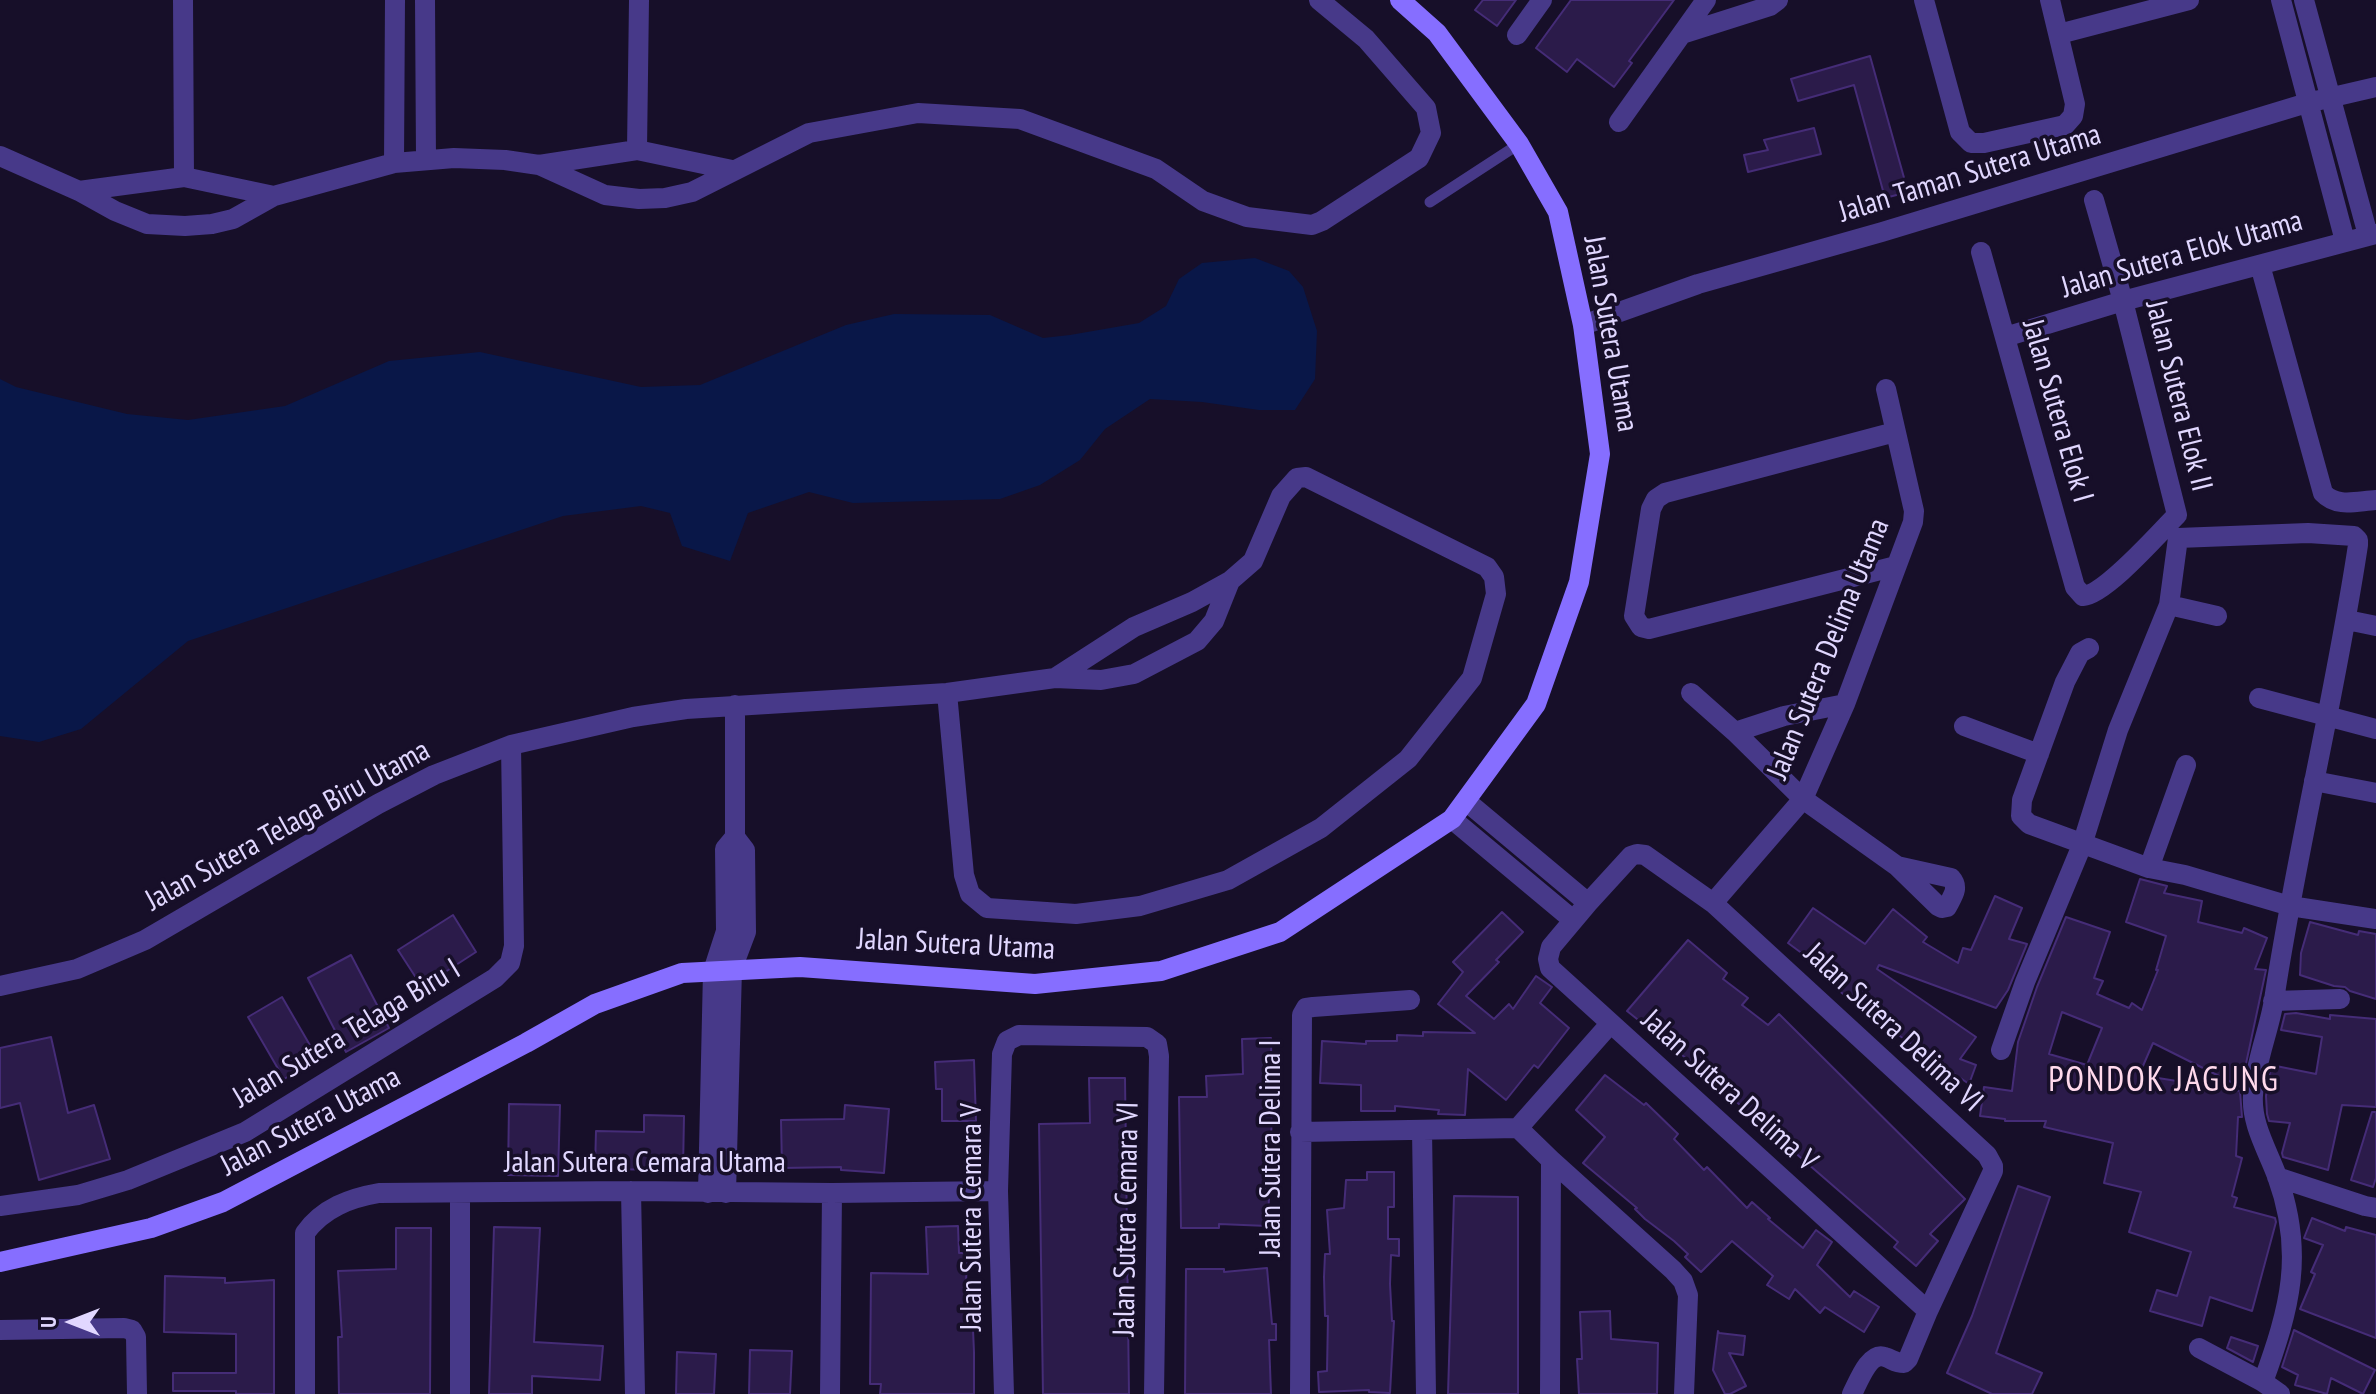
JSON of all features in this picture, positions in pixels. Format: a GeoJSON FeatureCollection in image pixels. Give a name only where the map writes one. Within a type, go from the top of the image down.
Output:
{"type":"FeatureCollection","features":[{"type":"Feature","properties":{"kind":"street"},"geometry":{"type":"LineString","coordinates":[[183,0],[184,177]]}},
{"type":"Feature","properties":{"kind":"street"},"geometry":{"type":"LineString","coordinates":[[394,163],[395,0]]}},
{"type":"Feature","properties":{"kind":"street"},"geometry":{"type":"LineString","coordinates":[[425,0],[426,160]]}},
{"type":"Feature","properties":{"kind":"street"},"geometry":{"type":"LineString","coordinates":[[637,150],[639,0]]}},
{"type":"Feature","properties":{"kind":"street"},"geometry":{"type":"LineString","coordinates":[[539,165],[605,195],[665,198],[692,192],[809,133],[918,113],[1020,119],[1156,169],[1203,201],[1218,207],[1247,217],[1312,225],[1419,158],[1431,133],[1426,108],[1366,39],[1319,0]]}},
{"type":"Feature","properties":{"kind":"street","name":"Jalan Sutera Utama"},"geometry":{"type":"LineString","coordinates":[[0,1262],[151,1228],[223,1202],[595,1004],[682,973],[800,967],[1035,984],[1161,971],[1280,932],[1452,819],[1536,704],[1579,582],[1600,454],[1583,325],[1558,212],[1519,144],[1437,33],[1400,0]]}},
{"type":"Feature","properties":{"kind":"street"},"geometry":{"type":"LineString","coordinates":[[1517,35],[1542,0]]}},
{"type":"Feature","properties":{"kind":"street"},"geometry":{"type":"LineString","coordinates":[[1619,122],[1706,0]]}},
{"type":"Feature","properties":{"kind":"street"},"geometry":{"type":"LineString","coordinates":[[1682,34],[1770,6],[1778,0]]}},
{"type":"Feature","properties":{"kind":"street"},"geometry":{"type":"LineString","coordinates":[[1924,0],[1960,132],[1971,143],[1984,143],[2065,125],[2073,116],[2075,104],[2050,0]]}},
{"type":"Feature","properties":{"kind":"street"},"geometry":{"type":"LineString","coordinates":[[2059,34],[2189,0]]}},
{"type":"Feature","properties":{"kind":"street"},"geometry":{"type":"LineString","coordinates":[[2281,0],[2345,241]]}},
{"type":"Feature","properties":{"kind":"street"},"geometry":{"type":"LineString","coordinates":[[2304,0],[2372,234]]}},
{"type":"Feature","properties":{"kind":"street"},"geometry":{"type":"LineString","coordinates":[[395,39],[425,39]]}},
{"type":"Feature","properties":{"kind":"street","name":"Jalan Taman Sutera Utama"},"geometry":{"type":"LineString","coordinates":[[1583,325],[1698,284],[1882,232],[2307,103],[2376,87]]}},
{"type":"Feature","properties":{"kind":"street"},"geometry":{"type":"LineString","coordinates":[[0,156],[147,224],[185,226],[233,219],[274,196],[394,163],[476,157],[539,165],[637,150],[732,170]]}},
{"type":"Feature","properties":{"kind":"street"},"geometry":{"type":"LineString","coordinates":[[79,191],[184,177],[274,196]]}},
{"type":"Feature","properties":{"kind":"street","name":"Jalan Sutera Elok II"},"geometry":{"type":"LineString","coordinates":[[2075,587],[2083,596],[2092,595],[2177,515],[2094,200]]}},
{"type":"Feature","properties":{"kind":"street","name":"Jalan Sutera Elok Utama"},"geometry":{"type":"LineString","coordinates":[[2005,337],[2123,301],[2372,234]]}},
{"type":"Feature","properties":{"kind":"street","name":"Jalan Sutera Elok I"},"geometry":{"type":"LineString","coordinates":[[1981,252],[2075,587]]}},
{"type":"Feature","properties":{"kind":"street"},"geometry":{"type":"LineString","coordinates":[[2260,265],[2321,487],[2333,502],[2376,500]]}},
{"type":"Feature","properties":{"kind":"street","name":"Jalan Sutera Delima Utama"},"geometry":{"type":"LineString","coordinates":[[1713,903],[1803,799],[1845,704],[1913,522],[1914,511],[1886,389]]}},
{"type":"Feature","properties":{"kind":"street"},"geometry":{"type":"LineString","coordinates":[[1895,432],[1665,493],[1656,499],[1651,509],[1634,616],[1641,627],[1649,629],[1896,566]]}},
{"type":"Feature","properties":{"kind":"street","name":"Jalan Sutera Telaga Biru Utama"},"geometry":{"type":"LineString","coordinates":[[947,693],[964,875],[970,894],[987,908],[1076,914],[1140,906],[1228,880],[1321,828],[1408,759],[1472,678],[1496,594],[1494,577],[1487,567],[1306,477],[1297,478],[1281,496],[1253,561],[1230,581],[1192,602],[1134,627],[1055,678]]}},
{"type":"Feature","properties":{"kind":"street"},"geometry":{"type":"LineString","coordinates":[[2001,1050],[2025,982],[2082,845],[2118,730],[2169,605],[2178,538],[2308,533],[2354,536],[2358,545],[2347,620],[2253,1094],[2260,1137],[2277,1177],[2292,1234],[2293,1268],[2272,1388],[2199,1348]]}},
{"type":"Feature","properties":{"kind":"street","name":"Jalan Sutera Telaga Biru Utama"},"geometry":{"type":"LineString","coordinates":[[0,966],[7,985],[77,969],[145,940],[378,804],[434,775],[511,745],[633,717],[735,705],[947,693],[1055,678],[1101,680],[1134,674],[1197,641],[1214,621],[1230,581]]}},
{"type":"Feature","properties":{"kind":"street"},"geometry":{"type":"LineString","coordinates":[[2169,605],[2217,616]]}},
{"type":"Feature","properties":{"kind":"street"},"geometry":{"type":"LineString","coordinates":[[2347,620],[2376,626]]}},
{"type":"Feature","properties":{"kind":"street"},"geometry":{"type":"LineString","coordinates":[[2089,648],[2080,653],[2065,682],[2022,800],[2021,816],[2029,824],[2149,868],[2185,875],[2290,906],[2376,919]]}},
{"type":"Feature","properties":{"kind":"street"},"geometry":{"type":"LineString","coordinates":[[1691,693],[1803,799],[1897,866]]}},
{"type":"Feature","properties":{"kind":"street"},"geometry":{"type":"LineString","coordinates":[[2259,698],[2376,729]]}},
{"type":"Feature","properties":{"kind":"street"},"geometry":{"type":"LineString","coordinates":[[1735,732],[1784,716],[1845,704]]}},
{"type":"Feature","properties":{"kind":"street"},"geometry":{"type":"LineString","coordinates":[[717,1193],[722,970],[736,932],[745,850],[735,837],[735,705]]}},
{"type":"Feature","properties":{"kind":"street"},"geometry":{"type":"LineString","coordinates":[[1964,726],[2039,754]]}},
{"type":"Feature","properties":{"kind":"street","name":"Jalan Sutera Telaga Biru I"},"geometry":{"type":"LineString","coordinates":[[0,1206],[78,1195],[128,1180],[245,1132],[495,978],[510,963],[514,946],[511,745]]}},
{"type":"Feature","properties":{"kind":"street"},"geometry":{"type":"LineString","coordinates":[[2149,868],[2186,765]]}},
{"type":"Feature","properties":{"kind":"street"},"geometry":{"type":"LineString","coordinates":[[2314,781],[2376,793]]}},
{"type":"Feature","properties":{"kind":"street"},"geometry":{"type":"LineString","coordinates":[[1466,801],[1588,903]]}},
{"type":"Feature","properties":{"kind":"street"},"geometry":{"type":"LineString","coordinates":[[1452,819],[1573,920]]}},
{"type":"Feature","properties":{"kind":"street","name":"Jalan Sutera Delima VI"},"geometry":{"type":"LineString","coordinates":[[1588,903],[1631,856],[1645,855],[1713,903],[1987,1155],[1993,1166],[1908,1359],[1899,1363],[1876,1356],[1869,1362],[1852,1394]]}},
{"type":"Feature","properties":{"kind":"street","name":"Jalan Sutera Delima V"},"geometry":{"type":"LineString","coordinates":[[1588,903],[1551,947],[1548,959],[1550,968],[1928,1311]]}},
{"type":"Feature","properties":{"kind":"street"},"geometry":{"type":"LineString","coordinates":[[2273,1001],[2340,999]]}},
{"type":"Feature","properties":{"kind":"street","name":"Jalan Sutera Delima I"},"geometry":{"type":"LineString","coordinates":[[1300,1394],[1302,1015],[1306,1008],[1410,1000]]}},
{"type":"Feature","properties":{"kind":"street"},"geometry":{"type":"LineString","coordinates":[[1518,1128],[1610,1024]]}},
{"type":"Feature","properties":{"kind":"street","name":"Jalan Sutera Cemara V"},"geometry":{"type":"LineString","coordinates":[[1004,1394],[998,1191],[1002,1054],[1007,1041],[1019,1035],[1147,1037],[1157,1044]]}},
{"type":"Feature","properties":{"kind":"street","name":"Jalan Sutera Cemara VI"},"geometry":{"type":"LineString","coordinates":[[1154,1394],[1157,1044]]}},
{"type":"Feature","properties":{"kind":"street"},"geometry":{"type":"LineString","coordinates":[[1300,1132],[1518,1128],[1683,1281],[1688,1295],[1684,1394]]}},
{"type":"Feature","properties":{"kind":"street"},"geometry":{"type":"LineString","coordinates":[[1422,1130],[1426,1394]]}},
{"type":"Feature","properties":{"kind":"street"},"geometry":{"type":"LineString","coordinates":[[1550,1394],[1551,1160]]}},
{"type":"Feature","properties":{"kind":"street"},"geometry":{"type":"LineString","coordinates":[[2277,1177],[2376,1208]]}},
{"type":"Feature","properties":{"kind":"street"},"geometry":{"type":"LineString","coordinates":[[631,1191],[635,1394]]}},
{"type":"Feature","properties":{"kind":"street","name":"Jalan Sutera Cemara Utama"},"geometry":{"type":"LineString","coordinates":[[305,1394],[305,1233],[316,1218],[355,1197],[379,1193],[998,1191]]}},
{"type":"Feature","properties":{"kind":"street"},"geometry":{"type":"LineString","coordinates":[[830,1394],[832,1193]]}},
{"type":"Feature","properties":{"kind":"street"},"geometry":{"type":"LineString","coordinates":[[460,1194],[460,1394]]}},
{"type":"Feature","properties":{"kind":"street"},"geometry":{"type":"LineString","coordinates":[[0,1330],[132,1330],[136,1337],[137,1394]]}},
{"type":"Feature","properties":{"kind":"lane"},"geometry":{"type":"LineString","coordinates":[[1430,202],[1519,144]]}},
{"type":"Feature","properties":{"kind":"shaded area"},"geometry":{"type":"Polygon","coordinates":[[[1255,258],[1289,271],[1303,287],[1317,331],[1315,379],[1295,410],[1259,410],[1150,399],[1105,429],[1080,460],[1040,485],[1000,499],[853,503],[809,492],[748,513],[730,561],[682,546],[670,513],[641,506],[563,516],[188,641],[81,729],[39,742],[0,736],[0,379],[16,387],[127,414],[188,420],[285,406],[389,361],[480,352],[641,387],[700,385],[846,325],[894,314],[990,315],[1043,338],[1139,323],[1166,306],[1179,279],[1202,263],[1255,258]]]}},
{"type":"Feature","properties":{"kind":"building"},"geometry":{"type":"Polygon","coordinates":[[[1483,0],[1516,0],[1497,26],[1475,10],[1483,0]]]}},
{"type":"Feature","properties":{"kind":"building"},"geometry":{"type":"Polygon","coordinates":[[[1571,0],[1674,0],[1629,61],[1632,63],[1614,87],[1577,59],[1567,72],[1536,48],[1571,0]]]}},
{"type":"Feature","properties":{"kind":"building"},"geometry":{"type":"Polygon","coordinates":[[[1870,56],[1908,192],[1885,198],[1854,85],[1798,101],[1791,79],[1870,56]]]}},
{"type":"Feature","properties":{"kind":"building"},"geometry":{"type":"Polygon","coordinates":[[[1814,128],[1821,154],[1748,172],[1744,155],[1768,150],[1764,140],[1814,128]]]}},
{"type":"Feature","properties":{"kind":"building"},"geometry":{"type":"Polygon","coordinates":[[[2140,879],[2167,886],[2164,893],[2202,901],[2198,922],[2242,933],[2244,928],[2267,938],[2255,969],[2266,970],[2241,1087],[2153,1043],[2139,1075],[2240,1091],[2242,1117],[2238,1117],[2236,1156],[2242,1158],[2232,1196],[2237,1198],[2234,1207],[2275,1218],[2252,1311],[2210,1297],[2202,1326],[2150,1311],[2157,1290],[2177,1296],[2191,1252],[2129,1232],[2141,1192],[2104,1183],[2113,1143],[2044,1127],[2046,1121],[2005,1121],[1980,1116],[1984,1087],[2012,1091],[2018,1042],[2066,917],[2110,932],[2094,978],[2103,981],[2097,994],[2129,1008],[2132,1003],[2142,1010],[2158,970],[2166,936],[2126,922],[2140,879]],[[2062,1012],[2049,1054],[2087,1065],[2102,1028],[2062,1012]]]}},
{"type":"Feature","properties":{"kind":"building"},"geometry":{"type":"Polygon","coordinates":[[[1995,896],[2022,908],[2009,939],[2027,944],[2008,990],[1996,1008],[1879,965],[1877,969],[1976,1037],[1960,1059],[1976,1065],[1969,1084],[1897,1034],[1895,1036],[1832,985],[1834,982],[1809,963],[1811,960],[1788,943],[1813,908],[1865,944],[1893,909],[1927,937],[1923,942],[1958,963],[1963,948],[1971,950],[1995,896]]]}},
{"type":"Feature","properties":{"kind":"building"},"geometry":{"type":"Polygon","coordinates":[[[1502,912],[1523,932],[1466,996],[1494,1019],[1509,1004],[1513,1009],[1536,976],[1552,987],[1540,1003],[1569,1028],[1538,1068],[1534,1065],[1506,1100],[1468,1069],[1465,1115],[1438,1114],[1439,1110],[1395,1106],[1395,1111],[1361,1111],[1361,1085],[1320,1083],[1322,1041],[1366,1044],[1366,1041],[1397,1041],[1397,1035],[1423,1036],[1423,1032],[1475,1033],[1438,1004],[1463,972],[1453,962],[1502,912]]]}},
{"type":"Feature","properties":{"kind":"building"},"geometry":{"type":"Polygon","coordinates":[[[453,915],[476,952],[422,987],[398,950],[453,915]]]}},
{"type":"Feature","properties":{"kind":"building"},"geometry":{"type":"Polygon","coordinates":[[[2310,922],[2358,935],[2359,931],[2376,934],[2376,999],[2300,975],[2301,953],[2310,922]]]}},
{"type":"Feature","properties":{"kind":"building"},"geometry":{"type":"Polygon","coordinates":[[[1688,940],[1727,973],[1723,979],[1748,998],[1742,1005],[1768,1025],[1779,1014],[1965,1199],[1930,1234],[1938,1241],[1916,1266],[1894,1247],[1898,1242],[1627,1011],[1688,940]]]}},
{"type":"Feature","properties":{"kind":"building"},"geometry":{"type":"Polygon","coordinates":[[[351,955],[389,1028],[346,1052],[308,978],[351,955]]]}},
{"type":"Feature","properties":{"kind":"building"},"geometry":{"type":"Polygon","coordinates":[[[282,997],[318,1059],[284,1079],[248,1017],[282,997]]]}},
{"type":"Feature","properties":{"kind":"building"},"geometry":{"type":"Polygon","coordinates":[[[2285,1014],[2330,1019],[2330,1015],[2376,1019],[2376,1107],[2342,1105],[2328,1170],[2283,1157],[2290,1123],[2269,1121],[2267,1114],[2266,1096],[2271,1065],[2316,1074],[2322,1037],[2281,1030],[2285,1014]]]}},
{"type":"Feature","properties":{"kind":"building"},"geometry":{"type":"Polygon","coordinates":[[[51,1037],[68,1113],[94,1105],[110,1159],[39,1180],[20,1103],[0,1108],[0,1048],[51,1037]]]}},
{"type":"Feature","properties":{"kind":"building"},"geometry":{"type":"Polygon","coordinates":[[[1271,1038],[1268,1226],[1219,1224],[1219,1228],[1181,1228],[1179,1097],[1207,1097],[1206,1076],[1243,1074],[1242,1039],[1271,1038]]]}},
{"type":"Feature","properties":{"kind":"building"},"geometry":{"type":"Polygon","coordinates":[[[974,1060],[976,1121],[942,1121],[942,1089],[936,1089],[935,1062],[974,1060]]]}},
{"type":"Feature","properties":{"kind":"building"},"geometry":{"type":"Polygon","coordinates":[[[1605,1075],[1644,1105],[1646,1103],[1678,1134],[1674,1139],[1747,1208],[1752,1202],[1803,1248],[1816,1230],[1832,1242],[1817,1265],[1850,1297],[1854,1291],[1879,1307],[1864,1332],[1825,1307],[1820,1313],[1795,1289],[1789,1299],[1767,1285],[1773,1276],[1732,1241],[1701,1272],[1674,1241],[1583,1163],[1605,1137],[1576,1110],[1605,1075]]]}},
{"type":"Feature","properties":{"kind":"building"},"geometry":{"type":"Polygon","coordinates":[[[1089,1078],[1125,1078],[1129,1394],[1043,1394],[1039,1124],[1090,1123],[1089,1078]]]}},
{"type":"Feature","properties":{"kind":"building"},"geometry":{"type":"Polygon","coordinates":[[[509,1104],[560,1105],[558,1176],[508,1175],[509,1104]]]}},
{"type":"Feature","properties":{"kind":"building"},"geometry":{"type":"Polygon","coordinates":[[[845,1105],[889,1109],[884,1173],[841,1170],[841,1167],[782,1168],[781,1120],[844,1119],[845,1105]]]}},
{"type":"Feature","properties":{"kind":"building"},"geometry":{"type":"Polygon","coordinates":[[[2372,1112],[2376,1112],[2376,1178],[2373,1187],[2351,1180],[2372,1112]]]}},
{"type":"Feature","properties":{"kind":"building"},"geometry":{"type":"Polygon","coordinates":[[[644,1115],[684,1116],[683,1170],[595,1169],[596,1131],[644,1132],[644,1115]]]}},
{"type":"Feature","properties":{"kind":"building"},"geometry":{"type":"Polygon","coordinates":[[[1367,1172],[1394,1172],[1394,1207],[1388,1207],[1388,1239],[1399,1239],[1399,1256],[1391,1255],[1394,1321],[1390,1393],[1369,1390],[1319,1392],[1318,1372],[1327,1371],[1328,1316],[1325,1316],[1324,1277],[1325,1254],[1330,1254],[1327,1210],[1344,1208],[1346,1180],[1367,1180],[1367,1172]]]}},
{"type":"Feature","properties":{"kind":"building"},"geometry":{"type":"Polygon","coordinates":[[[2018,1186],[2050,1197],[1996,1353],[2042,1373],[2032,1394],[1992,1394],[1947,1373],[1972,1316],[2018,1186]]]}},
{"type":"Feature","properties":{"kind":"building"},"geometry":{"type":"Polygon","coordinates":[[[1454,1196],[1518,1197],[1518,1394],[1448,1394],[1454,1196]]]}},
{"type":"Feature","properties":{"kind":"building"},"geometry":{"type":"Polygon","coordinates":[[[2312,1218],[2345,1231],[2346,1227],[2376,1235],[2376,1338],[2300,1309],[2323,1245],[2304,1238],[2312,1218]]]}},
{"type":"Feature","properties":{"kind":"building"},"geometry":{"type":"Polygon","coordinates":[[[958,1226],[959,1253],[967,1253],[966,1284],[971,1284],[974,1394],[880,1394],[881,1384],[870,1384],[871,1273],[928,1274],[926,1227],[958,1226]]]}},
{"type":"Feature","properties":{"kind":"building"},"geometry":{"type":"Polygon","coordinates":[[[494,1227],[540,1228],[534,1342],[603,1346],[600,1380],[532,1376],[532,1394],[489,1394],[494,1227]]]}},
{"type":"Feature","properties":{"kind":"building"},"geometry":{"type":"Polygon","coordinates":[[[396,1228],[431,1228],[430,1394],[339,1394],[338,1337],[342,1337],[338,1271],[396,1269],[396,1228]]]}},
{"type":"Feature","properties":{"kind":"building"},"geometry":{"type":"Polygon","coordinates":[[[1267,1268],[1272,1324],[1276,1324],[1276,1340],[1269,1340],[1271,1394],[1185,1394],[1186,1269],[1224,1269],[1224,1272],[1267,1268]]]}},
{"type":"Feature","properties":{"kind":"building"},"geometry":{"type":"Polygon","coordinates":[[[165,1276],[225,1278],[225,1283],[274,1280],[274,1394],[173,1391],[173,1373],[236,1373],[236,1334],[164,1332],[165,1276]]]}},
{"type":"Feature","properties":{"kind":"building"},"geometry":{"type":"Polygon","coordinates":[[[1610,1311],[1611,1339],[1658,1343],[1657,1394],[1579,1394],[1577,1359],[1582,1359],[1580,1312],[1610,1311]]]}},
{"type":"Feature","properties":{"kind":"building"},"geometry":{"type":"Polygon","coordinates":[[[2294,1330],[2375,1370],[2363,1394],[2331,1378],[2327,1394],[2295,1385],[2298,1375],[2282,1367],[2294,1330]]]}},
{"type":"Feature","properties":{"kind":"building"},"geometry":{"type":"Polygon","coordinates":[[[1718,1331],[1745,1336],[1743,1355],[1729,1353],[1746,1386],[1730,1394],[1725,1394],[1713,1370],[1718,1331]]]}},
{"type":"Feature","properties":{"kind":"building"},"geometry":{"type":"Polygon","coordinates":[[[2231,1337],[2258,1346],[2253,1362],[2227,1348],[2231,1337]]]}},
{"type":"Feature","properties":{"kind":"building"},"geometry":{"type":"Polygon","coordinates":[[[750,1350],[792,1351],[790,1394],[749,1394],[750,1350]]]}},
{"type":"Feature","properties":{"kind":"building"},"geometry":{"type":"Polygon","coordinates":[[[677,1352],[716,1354],[714,1394],[676,1394],[677,1352]]]}},
{"type":"Feature","properties":{"kind":"district","name":"PONDOK JAGUNG"},"geometry":{"type":"Point","coordinates":[2164,1081]}}]}
